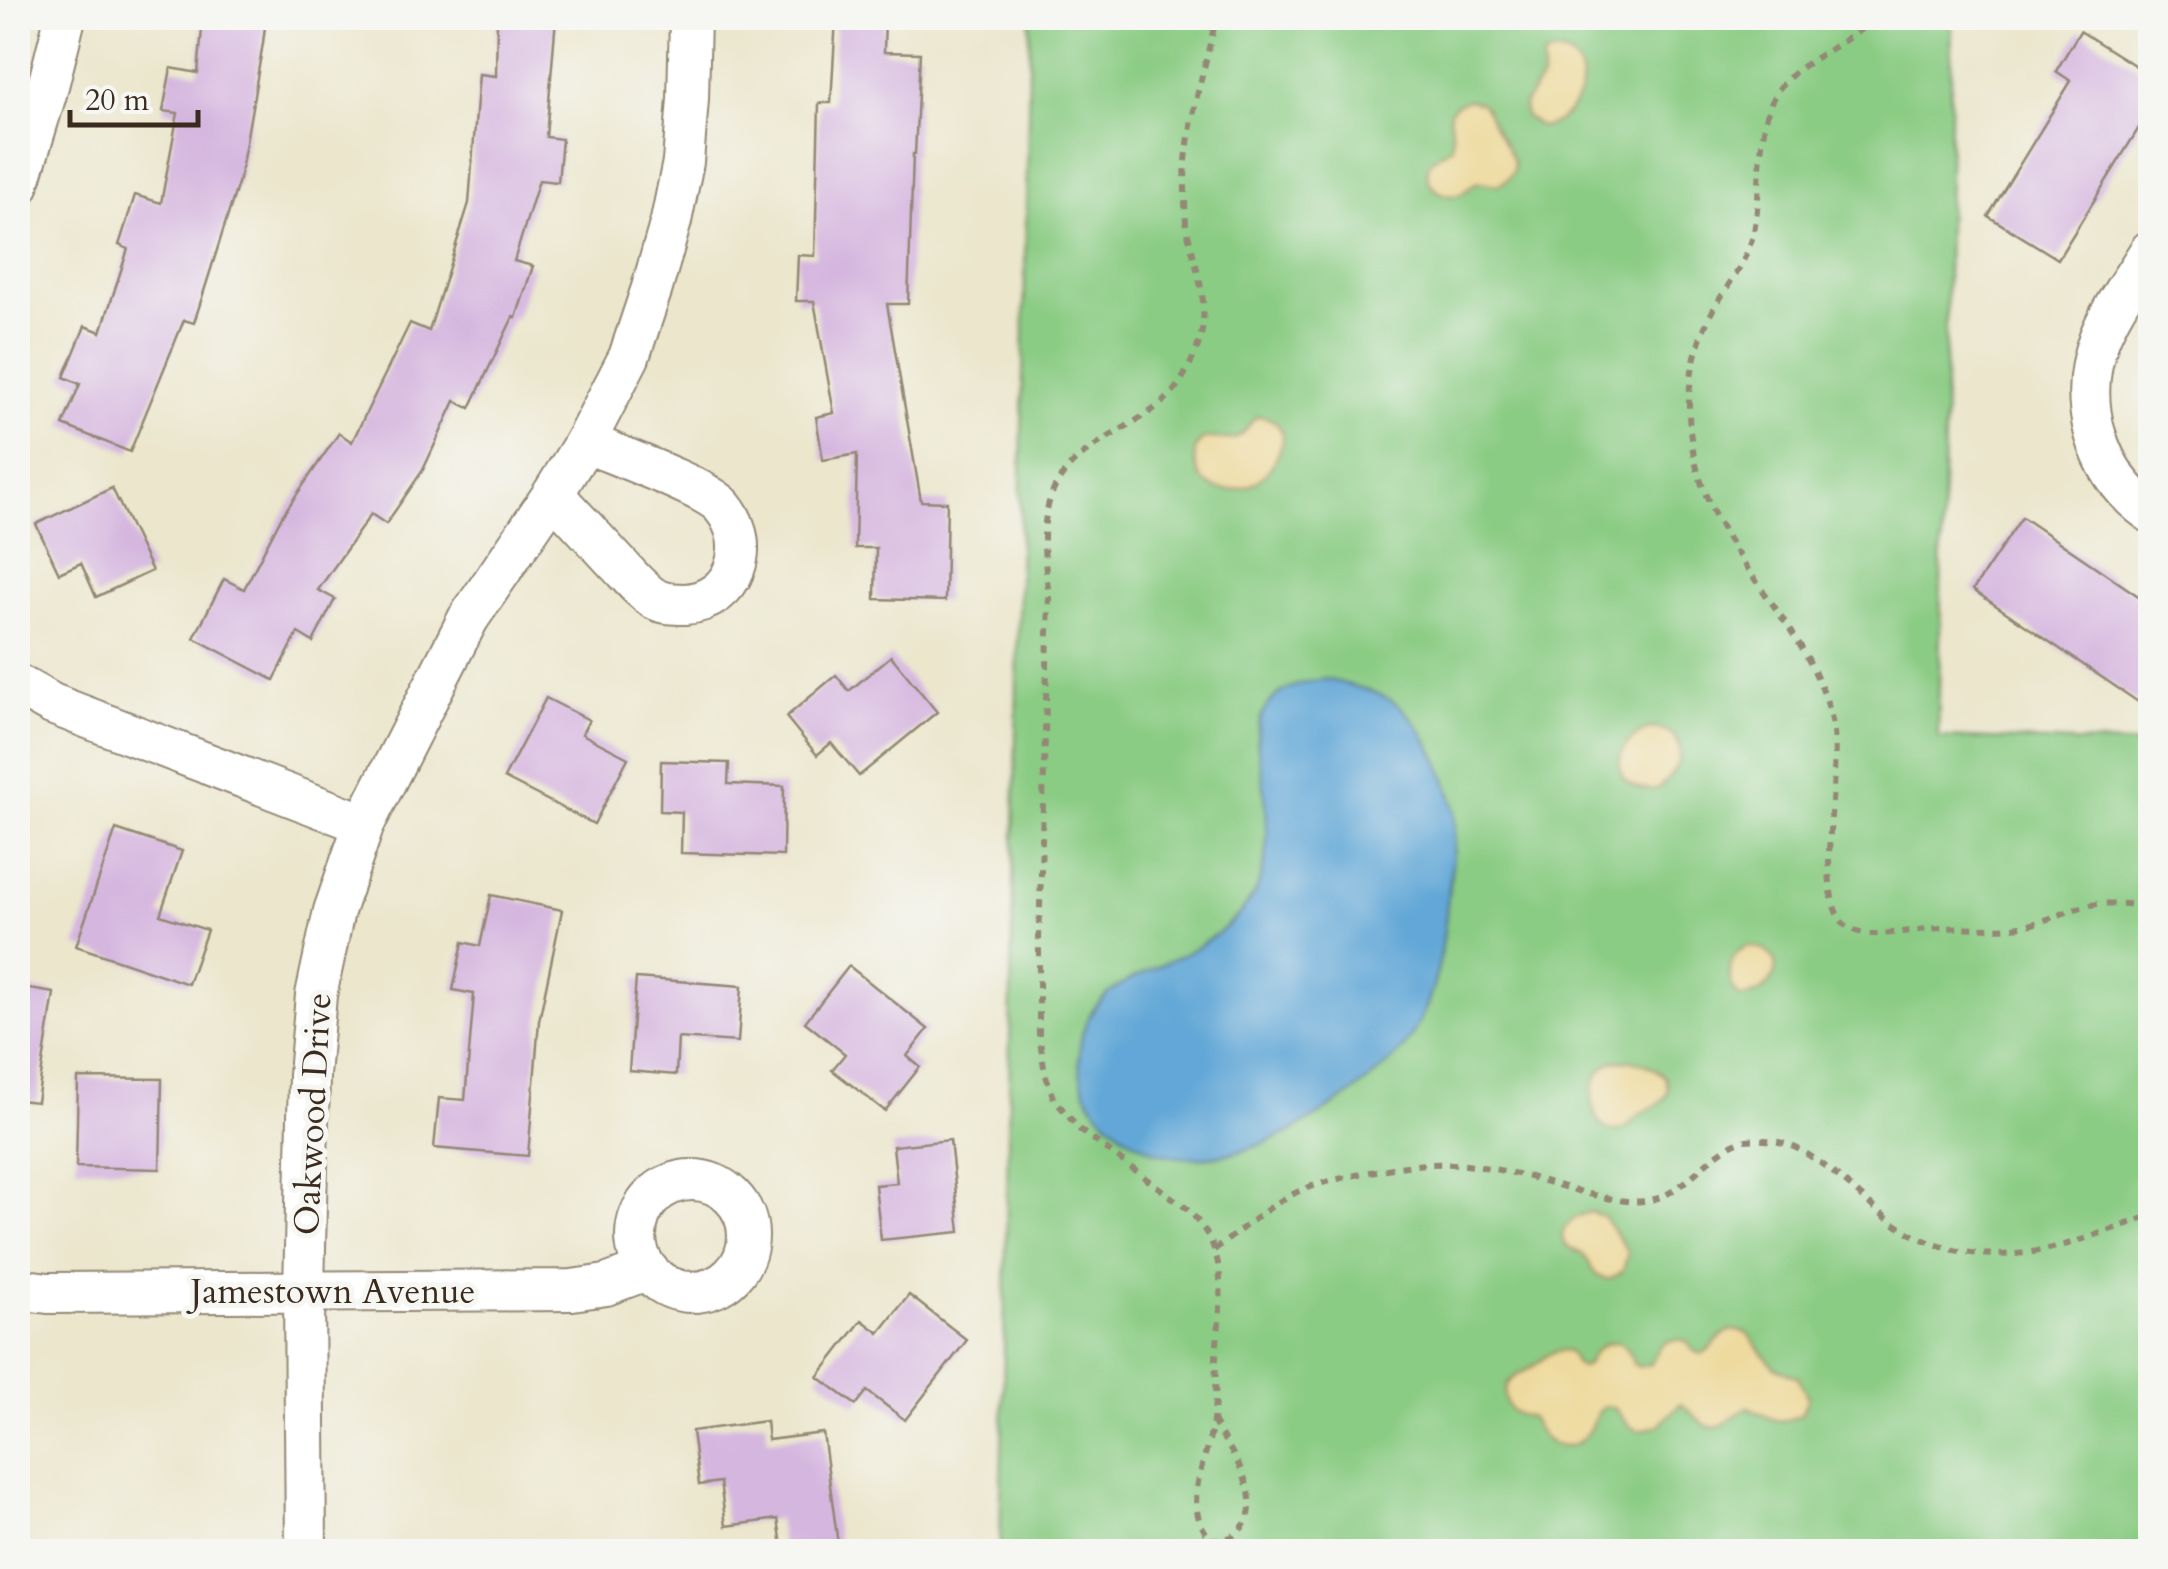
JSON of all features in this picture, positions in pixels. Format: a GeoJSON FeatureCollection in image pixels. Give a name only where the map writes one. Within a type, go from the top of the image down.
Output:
{"type":"FeatureCollection","features":[{"type":"Feature","properties":{"kind":"street"},"geometry":{"type":"LineString","coordinates":[[18,186],[64,18]]}},
{"type":"Feature","properties":{"kind":"street","name":"Oakwood Drive"},"geometry":{"type":"LineString","coordinates":[[306,1552],[304,1291],[308,1075],[316,996],[334,911],[364,824],[468,619],[585,442],[629,357],[652,288],[683,162],[690,18]]}},
{"type":"Feature","properties":{"kind":"street"},"geometry":{"type":"LineString","coordinates":[[2150,251],[2099,339],[2088,404],[2106,461],[2123,488],[2150,512]]}},
{"type":"Feature","properties":{"kind":"street"},"geometry":{"type":"LineString","coordinates":[[553,494],[656,600],[696,603],[712,597],[728,583],[737,566],[738,545],[734,524],[722,505],[699,491],[585,442]]}},
{"type":"Feature","properties":{"kind":"street"},"geometry":{"type":"LineString","coordinates":[[18,685],[52,704],[364,824]]}},
{"type":"Feature","properties":{"kind":"street","name":"Jamestown Avenue"},"geometry":{"type":"LineString","coordinates":[[18,1289],[48,1293],[572,1290],[606,1285],[646,1270]]}},
{"type":"Feature","properties":{"kind":"path"},"geometry":{"type":"LineString","coordinates":[[1213,1421],[1247,1482],[1252,1504],[1237,1534],[1224,1540],[1212,1539],[1202,1529],[1196,1514],[1197,1486],[1213,1421],[1220,1285],[1214,1250],[1202,1225],[1189,1210],[1080,1130],[1054,1099],[1039,1036],[1039,959],[1049,614],[1044,545],[1048,505],[1061,477],[1082,454],[1164,401],[1182,378],[1200,341],[1205,302],[1186,220],[1185,181],[1188,140],[1214,18]]}},
{"type":"Feature","properties":{"kind":"path"},"geometry":{"type":"LineString","coordinates":[[1874,18],[1794,74],[1776,92],[1765,124],[1753,235],[1742,265],[1709,318],[1695,358],[1689,400],[1697,472],[1715,516],[1808,656],[1826,695],[1834,729],[1836,766],[1828,867],[1832,898],[1844,925],[1872,934],[2003,928],[2032,924],[2092,905],[2150,906]]}},
{"type":"Feature","properties":{"kind":"path"},"geometry":{"type":"LineString","coordinates":[[1214,1250],[1284,1199],[1318,1183],[1407,1164],[1446,1162],[1487,1167],[1617,1199],[1645,1201],[1685,1183],[1719,1154],[1741,1142],[1763,1140],[1784,1143],[1809,1156],[1889,1221],[1948,1250],[1984,1256],[2024,1254],[2150,1217]]}},
{"type":"Feature","properties":{"kind":"green space"},"geometry":{"type":"Polygon","coordinates":[[[1030,18],[1952,18],[1938,737],[2150,745],[2150,1551],[1000,1552],[1030,18]]]}},
{"type":"Feature","properties":{"kind":"sand"},"geometry":{"type":"Polygon","coordinates":[[[1561,53],[1574,60],[1580,70],[1579,95],[1563,117],[1540,127],[1525,116],[1524,103],[1542,79],[1543,58],[1561,53]]]}},
{"type":"Feature","properties":{"kind":"sand"},"geometry":{"type":"Polygon","coordinates":[[[1469,100],[1485,108],[1510,152],[1514,167],[1498,185],[1478,182],[1451,196],[1433,186],[1428,167],[1434,158],[1452,147],[1450,113],[1453,107],[1469,100]]]}},
{"type":"Feature","properties":{"kind":"sand"},"geometry":{"type":"Polygon","coordinates":[[[1257,416],[1271,420],[1282,437],[1280,449],[1266,473],[1246,487],[1230,490],[1208,485],[1196,466],[1199,443],[1207,438],[1236,438],[1257,416]]]}},
{"type":"Feature","properties":{"kind":"sand"},"geometry":{"type":"Polygon","coordinates":[[[1652,728],[1674,736],[1680,753],[1665,782],[1656,789],[1640,788],[1622,775],[1622,754],[1638,734],[1652,728]]]}},
{"type":"Feature","properties":{"kind":"sand"},"geometry":{"type":"Polygon","coordinates":[[[1748,946],[1771,956],[1775,973],[1763,990],[1740,997],[1732,984],[1730,969],[1736,955],[1748,946]]]}},
{"type":"Feature","properties":{"kind":"sand"},"geometry":{"type":"Polygon","coordinates":[[[1617,1060],[1655,1069],[1666,1078],[1668,1091],[1659,1103],[1614,1131],[1604,1128],[1597,1119],[1592,1093],[1604,1068],[1617,1060]]]}},
{"type":"Feature","properties":{"kind":"sand"},"geometry":{"type":"Polygon","coordinates":[[[1590,1212],[1603,1216],[1628,1252],[1623,1271],[1611,1279],[1595,1274],[1586,1258],[1563,1240],[1568,1224],[1590,1212]]]}},
{"type":"Feature","properties":{"kind":"sand"},"geometry":{"type":"Polygon","coordinates":[[[1732,1330],[1747,1333],[1774,1367],[1798,1377],[1808,1398],[1801,1415],[1778,1420],[1748,1407],[1724,1424],[1712,1427],[1680,1404],[1659,1425],[1639,1431],[1613,1407],[1605,1406],[1582,1439],[1563,1446],[1544,1438],[1531,1418],[1511,1410],[1506,1402],[1506,1387],[1512,1379],[1553,1352],[1569,1351],[1582,1367],[1604,1344],[1618,1343],[1625,1346],[1633,1364],[1639,1367],[1651,1364],[1668,1341],[1687,1341],[1701,1354],[1732,1330]]]}},
{"type":"Feature","properties":{"kind":"water"},"geometry":{"type":"Polygon","coordinates":[[[1324,679],[1374,692],[1400,707],[1422,732],[1446,778],[1454,807],[1454,842],[1443,940],[1431,993],[1417,1026],[1394,1059],[1302,1126],[1230,1154],[1180,1157],[1162,1153],[1127,1136],[1093,1105],[1080,1071],[1082,1037],[1089,1017],[1114,990],[1205,942],[1231,922],[1251,899],[1263,870],[1267,838],[1257,740],[1261,717],[1282,692],[1324,679]]]}},
{"type":"Feature","properties":{"kind":"building"},"geometry":{"type":"Polygon","coordinates":[[[203,18],[266,18],[263,43],[240,177],[194,323],[184,320],[130,452],[63,425],[80,384],[64,377],[85,326],[101,332],[128,249],[119,245],[135,195],[161,203],[178,113],[163,111],[171,68],[198,73],[203,18]]]}},
{"type":"Feature","properties":{"kind":"building"},"geometry":{"type":"Polygon","coordinates":[[[497,18],[556,18],[546,137],[562,139],[558,182],[539,180],[514,261],[533,266],[516,318],[513,317],[470,408],[455,401],[423,470],[386,524],[371,514],[318,590],[335,599],[313,642],[298,633],[274,680],[194,638],[224,579],[244,589],[282,516],[339,433],[352,442],[410,323],[429,331],[469,203],[479,74],[496,76],[497,18]]]}},
{"type":"Feature","properties":{"kind":"building"},"geometry":{"type":"Polygon","coordinates":[[[836,18],[885,18],[884,52],[920,53],[908,304],[887,304],[921,501],[947,502],[945,601],[875,599],[876,548],[855,548],[857,454],[823,460],[816,417],[834,413],[814,301],[796,301],[798,255],[815,256],[819,103],[831,103],[836,18]]]}},
{"type":"Feature","properties":{"kind":"building"},"geometry":{"type":"Polygon","coordinates":[[[2080,31],[2150,75],[2150,110],[2058,259],[1988,216],[2071,81],[2056,71],[2080,31]]]}},
{"type":"Feature","properties":{"kind":"building"},"geometry":{"type":"Polygon","coordinates":[[[112,488],[152,571],[96,597],[81,563],[59,573],[36,524],[112,488]]]}},
{"type":"Feature","properties":{"kind":"building"},"geometry":{"type":"Polygon","coordinates":[[[2022,517],[2150,604],[2150,710],[1973,590],[2022,517]]]}},
{"type":"Feature","properties":{"kind":"building"},"geometry":{"type":"Polygon","coordinates":[[[891,656],[937,712],[859,776],[831,743],[817,755],[786,717],[836,675],[849,691],[891,656]]]}},
{"type":"Feature","properties":{"kind":"building"},"geometry":{"type":"Polygon","coordinates":[[[546,698],[589,720],[582,734],[628,758],[594,824],[504,778],[546,698]]]}},
{"type":"Feature","properties":{"kind":"building"},"geometry":{"type":"Polygon","coordinates":[[[661,761],[729,763],[728,784],[784,786],[783,856],[681,853],[682,812],[660,811],[661,761]]]}},
{"type":"Feature","properties":{"kind":"building"},"geometry":{"type":"Polygon","coordinates":[[[116,829],[182,851],[160,915],[207,930],[188,984],[76,946],[116,829]]]}},
{"type":"Feature","properties":{"kind":"building"},"geometry":{"type":"Polygon","coordinates":[[[491,895],[562,910],[539,1021],[528,1156],[434,1148],[439,1098],[465,1100],[474,994],[453,990],[463,942],[480,946],[491,895]]]}},
{"type":"Feature","properties":{"kind":"building"},"geometry":{"type":"Polygon","coordinates":[[[849,966],[928,1029],[907,1056],[920,1067],[885,1111],[832,1070],[845,1054],[805,1022],[849,966]]]}},
{"type":"Feature","properties":{"kind":"building"},"geometry":{"type":"Polygon","coordinates":[[[636,978],[742,986],[738,1042],[678,1038],[676,1075],[629,1071],[636,978]]]}},
{"type":"Feature","properties":{"kind":"building"},"geometry":{"type":"Polygon","coordinates":[[[18,987],[54,993],[37,1102],[18,1100],[18,987]]]}},
{"type":"Feature","properties":{"kind":"building"},"geometry":{"type":"Polygon","coordinates":[[[78,1078],[162,1079],[160,1169],[76,1167],[78,1078]]]}},
{"type":"Feature","properties":{"kind":"building"},"geometry":{"type":"Polygon","coordinates":[[[950,1140],[960,1232],[881,1240],[875,1185],[897,1183],[893,1146],[950,1140]]]}},
{"type":"Feature","properties":{"kind":"building"},"geometry":{"type":"Polygon","coordinates":[[[909,1295],[967,1340],[905,1420],[867,1391],[856,1405],[818,1377],[862,1320],[879,1333],[909,1295]]]}},
{"type":"Feature","properties":{"kind":"building"},"geometry":{"type":"Polygon","coordinates":[[[766,1421],[768,1440],[823,1433],[839,1552],[783,1552],[778,1519],[726,1526],[720,1482],[699,1485],[692,1431],[766,1421]]]}}]}
